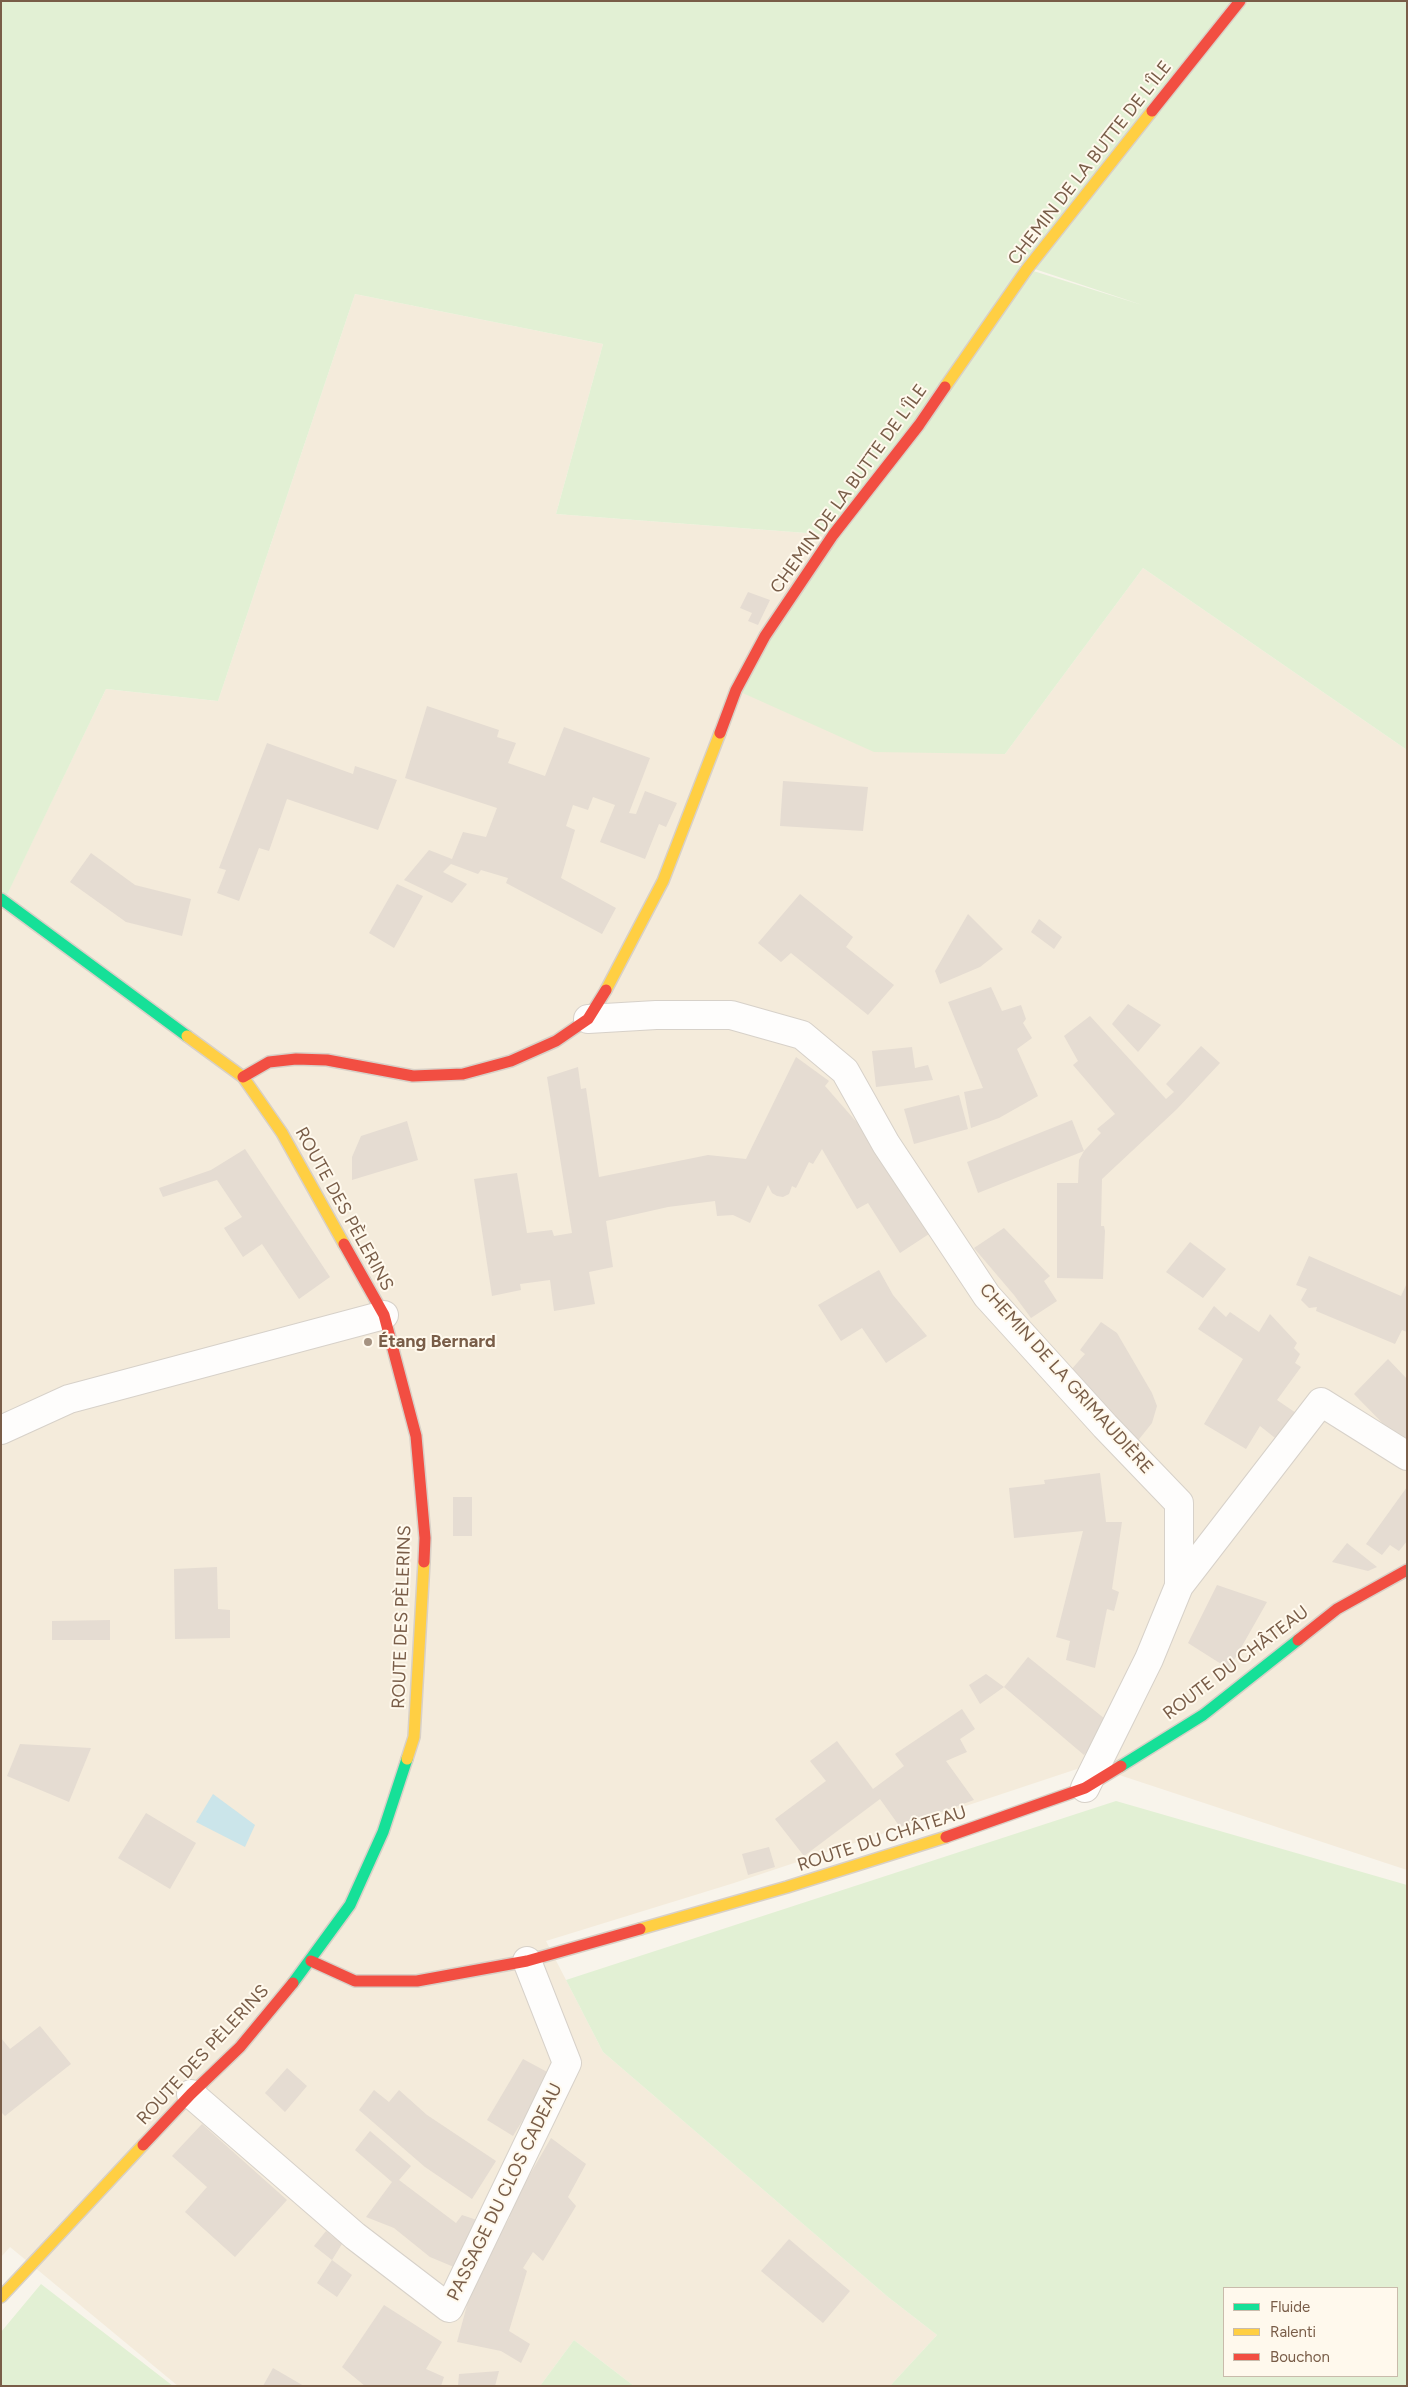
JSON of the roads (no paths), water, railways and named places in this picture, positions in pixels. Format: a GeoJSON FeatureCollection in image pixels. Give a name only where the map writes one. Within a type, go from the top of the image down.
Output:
{"type":"FeatureCollection","features":[{"type":"Feature","properties":{"kind":"street","name":"CHEMIN DE LA BUTTE DE L'ÎLE"},"geometry":{"type":"LineString","coordinates":[[243,1078],[269,1062],[296,1059],[327,1060],[413,1076],[463,1074],[511,1061],[556,1041],[588,1019],[618,971],[663,882],[736,690],[765,636],[833,535],[919,425],[1027,269],[1240,1]]}},
{"type":"Feature","properties":{"kind":"street","name":"ROUTE DES PÈLERINS"},"geometry":{"type":"LineString","coordinates":[[1,2297],[191,2094],[240,2047],[311,1961],[350,1905],[383,1832],[414,1737],[425,1538],[416,1436],[384,1315],[282,1133],[243,1078],[2,900]]}},
{"type":"Feature","properties":{"kind":"street","name":"CHEMIN DE LA GRIMAUDIÈRE"},"geometry":{"type":"LineString","coordinates":[[588,1019],[656,1015],[732,1015],[802,1035],[845,1071],[886,1144],[987,1296],[1105,1426],[1179,1503],[1179,1586],[1149,1659],[1085,1788]]}},
{"type":"Feature","properties":{"kind":"street"},"geometry":{"type":"LineString","coordinates":[[1,1430],[69,1399],[384,1315]]}},
{"type":"Feature","properties":{"kind":"street"},"geometry":{"type":"LineString","coordinates":[[1179,1586],[1321,1402],[1407,1456]]}},
{"type":"Feature","properties":{"kind":"street","name":"ROUTE DU CHÂTEAU"},"geometry":{"type":"LineString","coordinates":[[311,1961],[355,1981],[417,1980],[527,1961],[796,1884],[966,1832],[1085,1788],[1203,1715],[1337,1609],[1407,1570]]}},
{"type":"Feature","properties":{"kind":"street","name":"PASSAGE DU CLOS CADEAU"},"geometry":{"type":"LineString","coordinates":[[191,2094],[355,2236],[449,2308],[567,2063],[527,1961]]}},
{"type":"Feature","properties":{"kind":"water"},"geometry":{"type":"Polygon","coordinates":[[[213,1794],[255,1825],[245,1847],[196,1822],[213,1794]]]}},
{"type":"Feature","properties":{"kind":"place","name":"Étang Bernard"},"geometry":{"type":"Point","coordinates":[368,1342]}}]}
